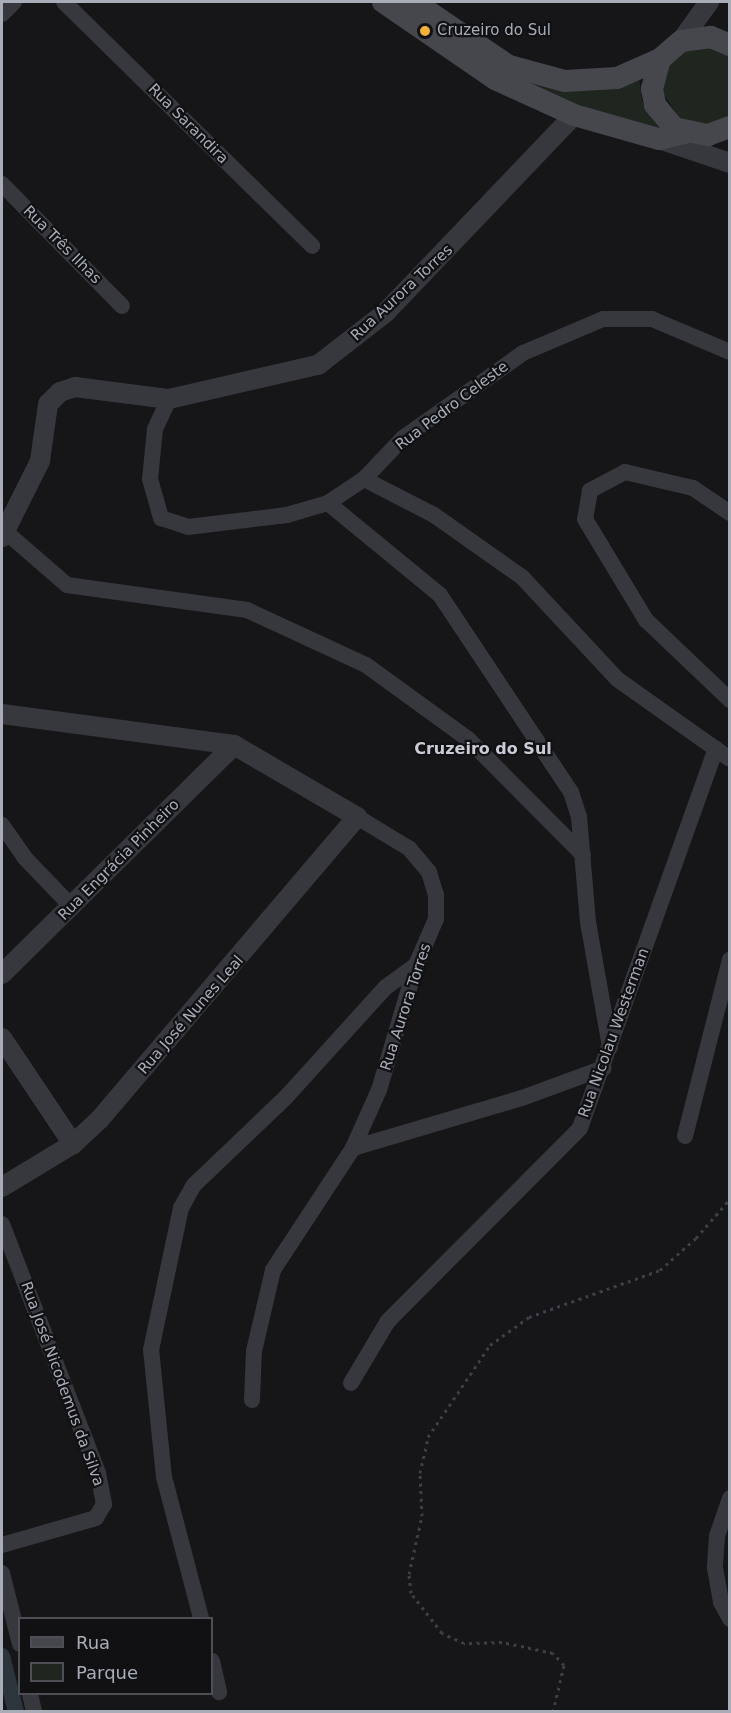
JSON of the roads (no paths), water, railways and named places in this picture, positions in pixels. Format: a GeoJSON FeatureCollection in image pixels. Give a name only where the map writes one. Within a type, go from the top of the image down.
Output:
{"type":"FeatureCollection","features":[{"type":"Feature","properties":{"kind":"main road"},"geometry":{"type":"LineString","coordinates":[[383,2],[495,79],[574,115],[659,139],[729,127]]}},
{"type":"Feature","properties":{"kind":"main road"},"geometry":{"type":"LineString","coordinates":[[414,2],[509,66],[565,81],[617,78],[660,59],[681,41],[711,37],[729,45]]}},
{"type":"Feature","properties":{"kind":"main road"},"geometry":{"type":"LineString","coordinates":[[565,81],[632,63],[673,38],[704,8]]}},
{"type":"Feature","properties":{"kind":"main road"},"geometry":{"type":"LineString","coordinates":[[660,59],[653,74],[655,105],[663,118],[688,134]]}},
{"type":"Feature","properties":{"kind":"street"},"geometry":{"type":"LineString","coordinates":[[2,15],[14,2]]}},
{"type":"Feature","properties":{"kind":"street","name":"Rua Sarandira"},"geometry":{"type":"LineString","coordinates":[[64,2],[312,246]]}},
{"type":"Feature","properties":{"kind":"street"},"geometry":{"type":"LineString","coordinates":[[681,41],[704,8],[728,2]]}},
{"type":"Feature","properties":{"kind":"street","name":"Rua Aurora Torres"},"geometry":{"type":"LineString","coordinates":[[4,535],[40,461],[48,404],[60,392],[75,387],[169,399],[318,365],[356,339],[484,215],[574,115]]}},
{"type":"Feature","properties":{"kind":"street"},"geometry":{"type":"LineString","coordinates":[[688,134],[724,160]]}},
{"type":"Feature","properties":{"kind":"street"},"geometry":{"type":"LineString","coordinates":[[659,139],[724,160]]}},
{"type":"Feature","properties":{"kind":"street","name":"Rua Três Ilhas"},"geometry":{"type":"LineString","coordinates":[[2,184],[122,306]]}},
{"type":"Feature","properties":{"kind":"street","name":"Rua Pedro Celeste"},"geometry":{"type":"LineString","coordinates":[[169,399],[155,429],[150,479],[161,518],[188,527],[287,515],[328,503],[364,479],[402,438],[523,353],[603,319],[652,319],[729,352]]}},
{"type":"Feature","properties":{"kind":"street"},"geometry":{"type":"LineString","coordinates":[[729,513],[693,488],[625,472],[590,491],[585,519],[646,620],[729,700]]}},
{"type":"Feature","properties":{"kind":"street"},"geometry":{"type":"LineString","coordinates":[[364,479],[434,515],[522,577],[617,679],[723,754]]}},
{"type":"Feature","properties":{"kind":"street"},"geometry":{"type":"LineString","coordinates":[[328,503],[440,595],[571,792],[583,855],[588,922],[610,1048]]}},
{"type":"Feature","properties":{"kind":"street"},"geometry":{"type":"LineString","coordinates":[[4,535],[67,585],[247,610],[366,664],[468,739],[583,855]]}},
{"type":"Feature","properties":{"kind":"street","name":"Rua Aurora Torres"},"geometry":{"type":"LineString","coordinates":[[2,714],[234,745],[410,849],[429,872],[436,894],[436,919],[416,965],[379,1090],[353,1148],[273,1270],[254,1351],[252,1400]]}},
{"type":"Feature","properties":{"kind":"street","name":"Rua Engrácia Pinheiro"},"geometry":{"type":"LineString","coordinates":[[2,974],[234,745]]}},
{"type":"Feature","properties":{"kind":"street","name":"Rua Nicolau Westerman"},"geometry":{"type":"LineString","coordinates":[[351,1383],[387,1321],[566,1146],[580,1128],[723,754]]}},
{"type":"Feature","properties":{"kind":"street","name":"Rua José Nunes Leal"},"geometry":{"type":"LineString","coordinates":[[2,1187],[74,1144],[255,942],[357,817]]}},
{"type":"Feature","properties":{"kind":"street"},"geometry":{"type":"LineString","coordinates":[[2,825],[24,857],[72,907]]}},
{"type":"Feature","properties":{"kind":"street"},"geometry":{"type":"LineString","coordinates":[[685,1136],[729,960]]}},
{"type":"Feature","properties":{"kind":"street"},"geometry":{"type":"LineString","coordinates":[[201,1617],[164,1477],[151,1350],[181,1208],[194,1185],[287,1096],[386,987],[416,965]]}},
{"type":"Feature","properties":{"kind":"street"},"geometry":{"type":"LineString","coordinates":[[2,1038],[74,1144]]}},
{"type":"Feature","properties":{"kind":"street"},"geometry":{"type":"LineString","coordinates":[[353,1148],[522,1098],[604,1068]]}},
{"type":"Feature","properties":{"kind":"street","name":"Rua José Nicodemus da Silva"},"geometry":{"type":"LineString","coordinates":[[2,1224],[98,1473],[104,1504],[96,1518],[2,1545]]}},
{"type":"Feature","properties":{"kind":"street"},"geometry":{"type":"LineString","coordinates":[[729,1498],[717,1536],[715,1568],[729,1619]]}},
{"type":"Feature","properties":{"kind":"street"},"geometry":{"type":"LineString","coordinates":[[2,1573],[18,1636]]}},
{"type":"Feature","properties":{"kind":"street"},"geometry":{"type":"LineString","coordinates":[[213,1665],[219,1692]]}},
{"type":"Feature","properties":{"kind":"street"},"geometry":{"type":"LineString","coordinates":[[30,1695],[34,1712]]}},
{"type":"Feature","properties":{"kind":"waterway"},"geometry":{"type":"LineString","coordinates":[[2,1656],[16,1712]]}},
{"type":"Feature","properties":{"kind":"place","name":"Cruzeiro do Sul"},"geometry":{"type":"Point","coordinates":[425,31]}},
{"type":"Feature","properties":{"kind":"district","name":"Cruzeiro do Sul"},"geometry":{"type":"Point","coordinates":[483,749]}}]}
